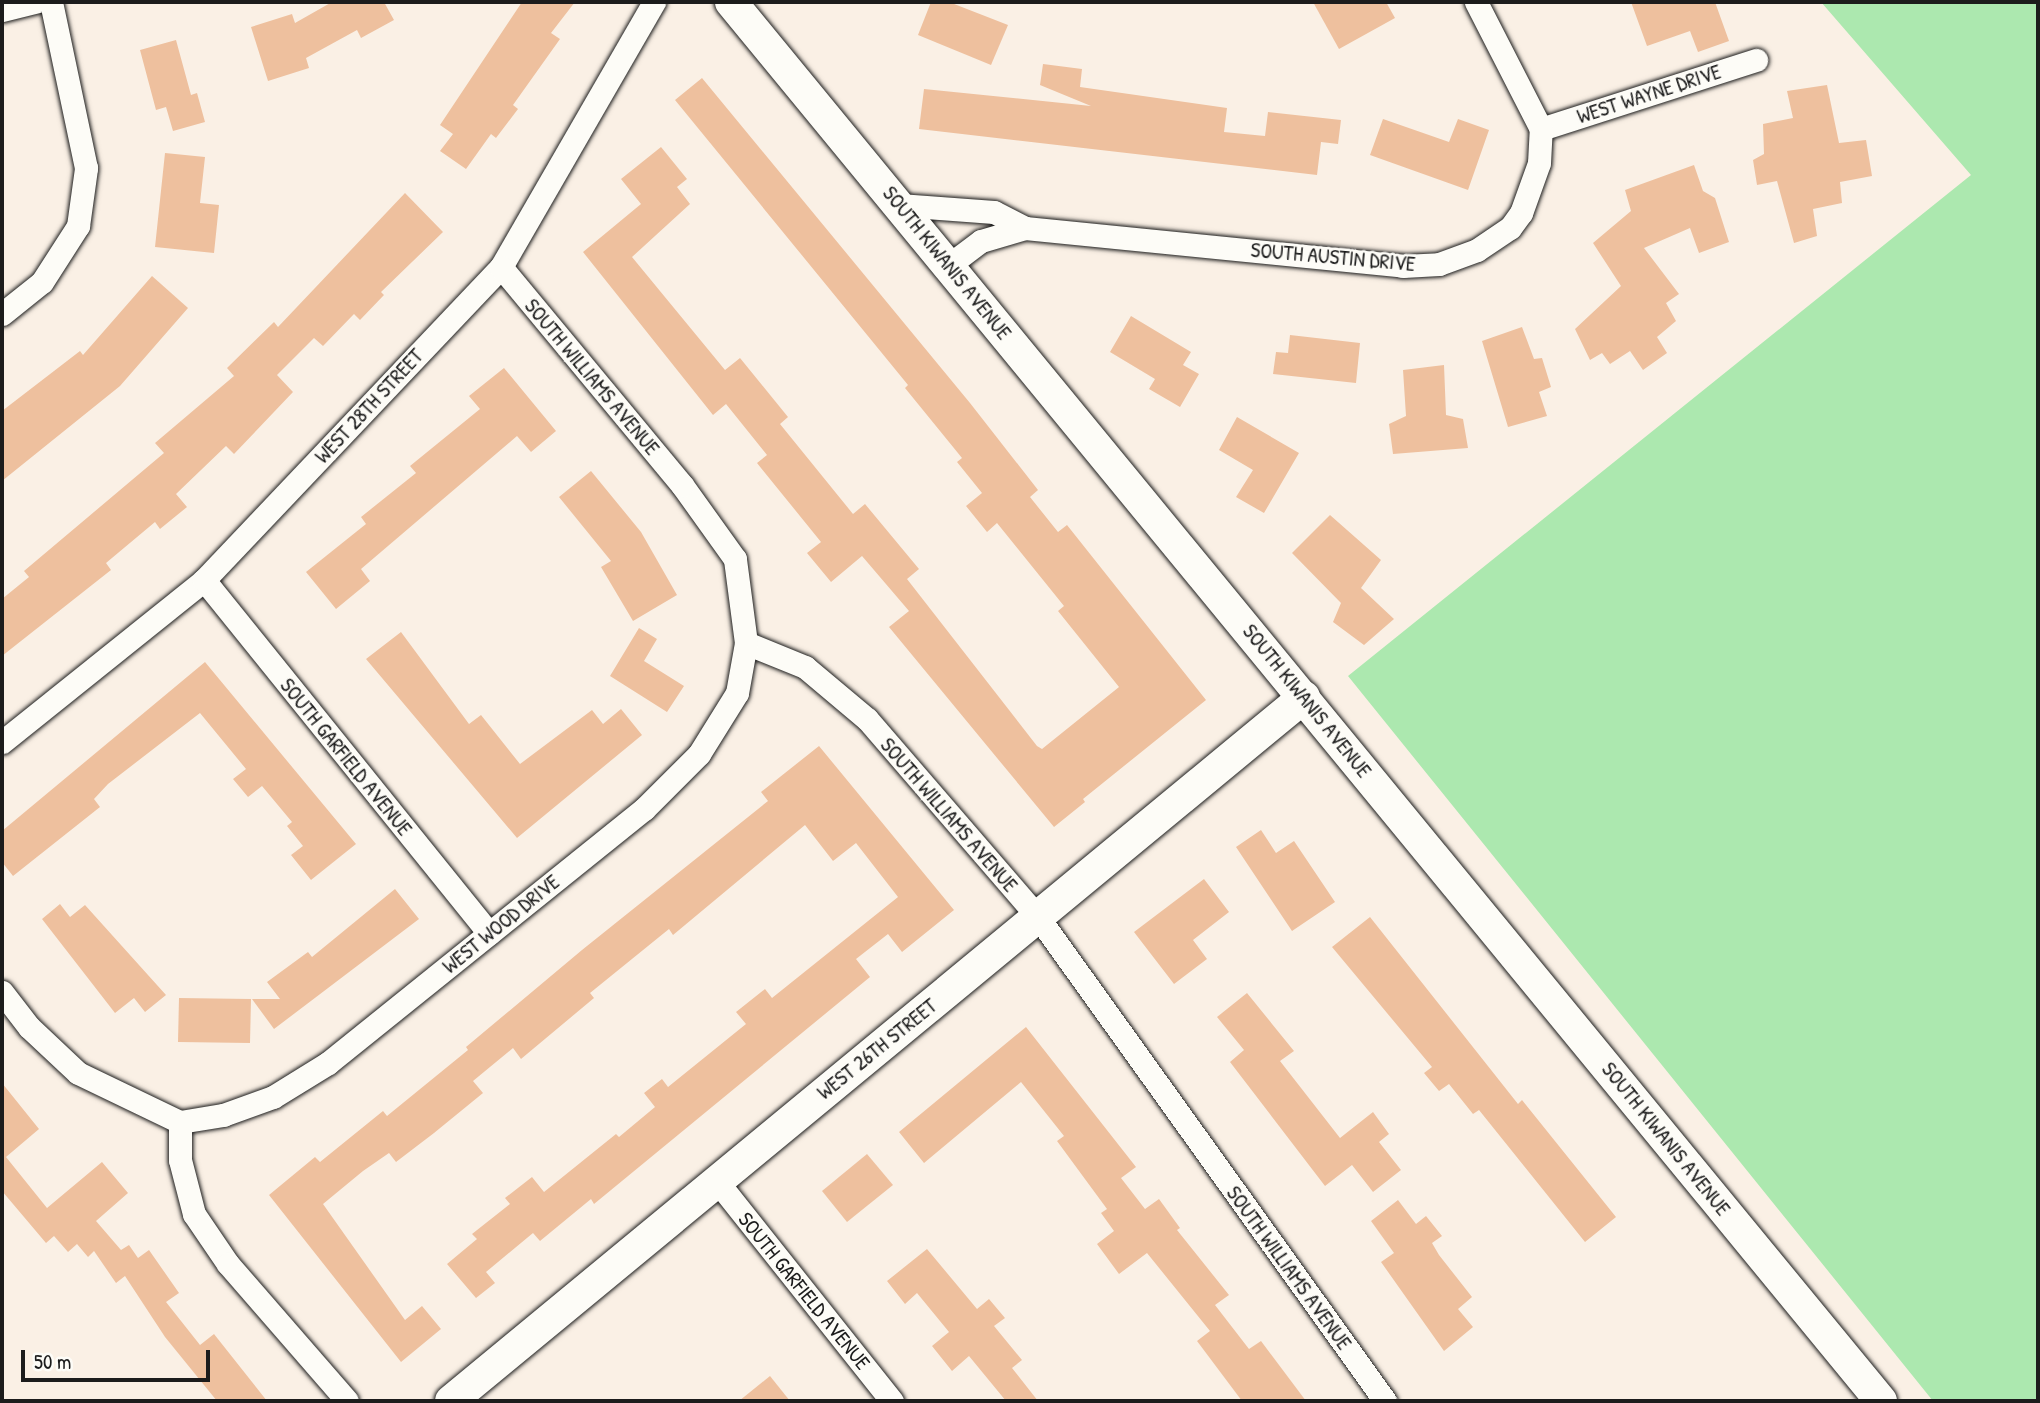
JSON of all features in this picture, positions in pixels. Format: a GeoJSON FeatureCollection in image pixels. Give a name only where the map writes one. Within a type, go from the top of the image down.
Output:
{"type":"FeatureCollection","features":[{"type":"Feature","properties":{"kind":"main road","name":"SOUTH KIWANIS AVENUE"},"geometry":{"type":"LineString","coordinates":[[731,2],[1881,1401]]}},
{"type":"Feature","properties":{"kind":"main road","name":"WEST 26TH STREET"},"geometry":{"type":"LineString","coordinates":[[451,1401],[1304,697]]}},
{"type":"Feature","properties":{"kind":"street"},"geometry":{"type":"LineString","coordinates":[[2,10],[35,2]]}},
{"type":"Feature","properties":{"kind":"street"},"geometry":{"type":"LineString","coordinates":[[2,314],[42,282],[78,226],[86,167],[51,2]]}},
{"type":"Feature","properties":{"kind":"street","name":"WEST 28TH STREET"},"geometry":{"type":"LineString","coordinates":[[2,742],[204,580],[501,267],[654,2]]}},
{"type":"Feature","properties":{"kind":"street"},"geometry":{"type":"LineString","coordinates":[[1476,2],[1541,129]]}},
{"type":"Feature","properties":{"kind":"street","name":"WEST WAYNE DRIVE"},"geometry":{"type":"LineString","coordinates":[[1541,129],[1756,60]]}},
{"type":"Feature","properties":{"kind":"street","name":"SOUTH AUSTIN DRIVE"},"geometry":{"type":"LineString","coordinates":[[899,205],[994,212],[1025,228],[1403,266],[1439,264],[1477,250],[1510,228],[1530,195],[1541,129]]}},
{"type":"Feature","properties":{"kind":"street","name":"SOUTH AUSTIN DRIVE"},"geometry":{"type":"LineString","coordinates":[[949,265],[981,241],[1025,228]]}},
{"type":"Feature","properties":{"kind":"street","name":"SOUTH WILLIAMS AVENUE"},"geometry":{"type":"LineString","coordinates":[[501,267],[682,485],[735,559],[746,643],[805,667],[867,719],[1038,917],[1385,1401]]}},
{"type":"Feature","properties":{"kind":"street","name":"SOUTH GARFIELD AVENUE"},"geometry":{"type":"LineString","coordinates":[[204,580],[489,933]]}},
{"type":"Feature","properties":{"kind":"street","name":"WEST WOOD DRIVE"},"geometry":{"type":"LineString","coordinates":[[180,1122],[223,1115],[295,1083],[328,1063],[644,808],[699,754],[737,693],[746,643]]}},
{"type":"Feature","properties":{"kind":"street"},"geometry":{"type":"LineString","coordinates":[[2,992],[29,1027],[78,1073],[180,1122],[180,1160],[194,1214],[228,1264],[347,1401]]}},
{"type":"Feature","properties":{"kind":"street","name":"SOUTH GARFIELD AVENUE"},"geometry":{"type":"LineString","coordinates":[[716,1180],[892,1401]]}},
{"type":"Feature","properties":{"kind":"green space"},"geometry":{"type":"Polygon","coordinates":[[[1821,2],[2038,2],[2038,1401],[1933,1401],[1348,676],[1971,175],[1821,2]]]}},
{"type":"Feature","properties":{"kind":"building"},"geometry":{"type":"Polygon","coordinates":[[[332,2],[384,2],[394,20],[361,38],[357,30],[306,58],[309,68],[268,81],[251,27],[292,14],[295,23],[332,2]]]}},
{"type":"Feature","properties":{"kind":"building"},"geometry":{"type":"Polygon","coordinates":[[[522,2],[575,2],[551,33],[560,39],[513,105],[518,109],[496,138],[491,134],[466,169],[440,151],[453,134],[440,125],[522,2]]]}},
{"type":"Feature","properties":{"kind":"building"},"geometry":{"type":"Polygon","coordinates":[[[931,2],[949,2],[1008,25],[991,65],[918,35],[931,2]]]}},
{"type":"Feature","properties":{"kind":"building"},"geometry":{"type":"Polygon","coordinates":[[[1313,2],[1386,2],[1395,18],[1339,49],[1313,2]]]}},
{"type":"Feature","properties":{"kind":"building"},"geometry":{"type":"Polygon","coordinates":[[[1631,2],[1715,2],[1729,41],[1698,52],[1690,31],[1647,46],[1631,2]]]}},
{"type":"Feature","properties":{"kind":"building"},"geometry":{"type":"Polygon","coordinates":[[[176,40],[191,95],[197,93],[205,122],[173,131],[166,107],[156,110],[140,50],[176,40]]]}},
{"type":"Feature","properties":{"kind":"building"},"geometry":{"type":"Polygon","coordinates":[[[1043,64],[1082,69],[1080,87],[1227,108],[1224,132],[1265,136],[1268,112],[1341,120],[1338,144],[1321,142],[1317,175],[919,129],[924,89],[1091,106],[1040,85],[1043,64]]]}},
{"type":"Feature","properties":{"kind":"building"},"geometry":{"type":"Polygon","coordinates":[[[702,78],[970,403],[1038,490],[1030,497],[1058,532],[1067,525],[1206,700],[1083,799],[1085,802],[1054,827],[889,627],[909,611],[862,556],[831,582],[807,553],[821,542],[757,463],[767,455],[726,404],[713,415],[583,252],[641,204],[621,179],[661,147],[687,179],[677,187],[690,204],[632,257],[725,370],[740,358],[788,417],[780,424],[853,514],[865,504],[919,569],[907,579],[1037,746],[1042,749],[1119,687],[1058,611],[1064,606],[997,523],[987,532],[966,506],[982,493],[957,462],[962,458],[905,388],[908,385],[675,100],[702,78]]]}},
{"type":"Feature","properties":{"kind":"building"},"geometry":{"type":"Polygon","coordinates":[[[1827,85],[1839,143],[1866,140],[1872,176],[1840,182],[1842,203],[1813,209],[1817,236],[1794,243],[1777,181],[1757,185],[1753,160],[1764,154],[1763,124],[1793,118],[1787,91],[1827,85]]]}},
{"type":"Feature","properties":{"kind":"building"},"geometry":{"type":"Polygon","coordinates":[[[1383,119],[1449,142],[1458,119],[1489,130],[1468,190],[1370,155],[1383,119]]]}},
{"type":"Feature","properties":{"kind":"building"},"geometry":{"type":"Polygon","coordinates":[[[165,153],[205,157],[200,203],[219,205],[214,253],[155,247],[165,153]]]}},
{"type":"Feature","properties":{"kind":"building"},"geometry":{"type":"Polygon","coordinates":[[[1694,165],[1703,191],[1715,198],[1729,242],[1699,253],[1690,228],[1644,248],[1679,294],[1666,303],[1676,321],[1657,337],[1667,353],[1643,370],[1630,351],[1610,364],[1602,353],[1590,360],[1575,329],[1621,286],[1593,243],[1631,211],[1625,190],[1694,165]]]}},
{"type":"Feature","properties":{"kind":"building"},"geometry":{"type":"Polygon","coordinates":[[[405,193],[443,232],[381,292],[384,295],[360,320],[354,314],[323,346],[314,338],[277,375],[293,392],[234,454],[226,446],[176,494],[187,507],[160,529],[155,522],[106,563],[111,570],[2,656],[2,599],[29,577],[24,571],[164,453],[155,443],[234,376],[227,368],[274,322],[278,327],[405,193]]]}},
{"type":"Feature","properties":{"kind":"building"},"geometry":{"type":"Polygon","coordinates":[[[152,276],[188,308],[120,386],[2,481],[2,411],[80,351],[83,355],[152,276]]]}},
{"type":"Feature","properties":{"kind":"building"},"geometry":{"type":"Polygon","coordinates":[[[1131,316],[1191,352],[1183,365],[1199,374],[1180,407],[1149,389],[1155,379],[1110,352],[1131,316]]]}},
{"type":"Feature","properties":{"kind":"building"},"geometry":{"type":"Polygon","coordinates":[[[1522,327],[1534,359],[1542,358],[1551,387],[1539,392],[1547,416],[1508,427],[1482,341],[1522,327]]]}},
{"type":"Feature","properties":{"kind":"building"},"geometry":{"type":"Polygon","coordinates":[[[1290,335],[1360,343],[1356,383],[1273,374],[1276,352],[1288,353],[1290,335]]]}},
{"type":"Feature","properties":{"kind":"building"},"geometry":{"type":"Polygon","coordinates":[[[1444,365],[1446,415],[1463,419],[1468,448],[1393,454],[1389,424],[1406,416],[1403,370],[1444,365]]]}},
{"type":"Feature","properties":{"kind":"building"},"geometry":{"type":"Polygon","coordinates":[[[504,368],[556,431],[531,452],[517,436],[361,569],[370,581],[336,609],[306,572],[366,524],[361,517],[416,473],[410,466],[480,409],[469,396],[504,368]]]}},
{"type":"Feature","properties":{"kind":"building"},"geometry":{"type":"Polygon","coordinates":[[[1237,417],[1299,453],[1264,513],[1236,497],[1253,470],[1219,450],[1237,417]]]}},
{"type":"Feature","properties":{"kind":"building"},"geometry":{"type":"Polygon","coordinates":[[[591,471],[641,532],[677,595],[633,621],[601,567],[611,561],[559,497],[591,471]]]}},
{"type":"Feature","properties":{"kind":"building"},"geometry":{"type":"Polygon","coordinates":[[[1330,515],[1381,560],[1361,588],[1394,619],[1364,645],[1333,622],[1341,603],[1292,553],[1330,515]]]}},
{"type":"Feature","properties":{"kind":"building"},"geometry":{"type":"Polygon","coordinates":[[[639,628],[657,639],[644,661],[684,686],[667,712],[610,676],[639,628]]]}},
{"type":"Feature","properties":{"kind":"building"},"geometry":{"type":"Polygon","coordinates":[[[401,632],[469,724],[481,715],[520,764],[592,710],[603,724],[621,709],[642,735],[517,838],[366,659],[401,632]]]}},
{"type":"Feature","properties":{"kind":"building"},"geometry":{"type":"Polygon","coordinates":[[[205,662],[356,844],[311,880],[291,855],[303,846],[287,826],[292,822],[262,786],[248,797],[233,779],[246,769],[200,713],[108,784],[94,799],[100,807],[13,876],[2,862],[2,831],[205,662]]]}},
{"type":"Feature","properties":{"kind":"building"},"geometry":{"type":"Polygon","coordinates":[[[819,746],[954,910],[902,952],[888,934],[856,959],[870,977],[594,1204],[591,1199],[540,1241],[533,1233],[486,1272],[495,1283],[476,1298],[447,1264],[477,1239],[472,1234],[510,1204],[505,1198],[532,1177],[544,1192],[616,1134],[619,1137],[655,1107],[644,1093],[662,1079],[668,1087],[746,1024],[736,1012],[765,989],[772,998],[898,897],[856,843],[833,861],[805,825],[673,935],[669,929],[590,993],[594,998],[521,1059],[513,1048],[473,1081],[483,1093],[396,1162],[389,1153],[323,1204],[405,1320],[422,1306],[441,1329],[401,1362],[269,1195],[315,1157],[320,1162],[383,1111],[387,1116],[468,1050],[466,1047],[582,950],[768,801],[761,792],[819,746]]]}},
{"type":"Feature","properties":{"kind":"building"},"geometry":{"type":"Polygon","coordinates":[[[1261,830],[1276,853],[1294,841],[1335,902],[1292,931],[1236,847],[1261,830]]]}},
{"type":"Feature","properties":{"kind":"building"},"geometry":{"type":"Polygon","coordinates":[[[1204,879],[1229,912],[1193,940],[1207,959],[1174,984],[1134,932],[1204,879]]]}},
{"type":"Feature","properties":{"kind":"building"},"geometry":{"type":"Polygon","coordinates":[[[395,889],[419,919],[274,1029],[252,999],[280,999],[267,982],[308,952],[312,957],[395,889]]]}},
{"type":"Feature","properties":{"kind":"building"},"geometry":{"type":"Polygon","coordinates":[[[60,904],[70,917],[85,905],[166,995],[145,1012],[134,998],[115,1013],[42,919],[60,904]]]}},
{"type":"Feature","properties":{"kind":"building"},"geometry":{"type":"Polygon","coordinates":[[[1370,917],[1518,1104],[1522,1100],[1616,1217],[1585,1242],[1479,1110],[1473,1114],[1449,1084],[1439,1091],[1424,1073],[1432,1067],[1332,947],[1370,917]]]}},
{"type":"Feature","properties":{"kind":"building"},"geometry":{"type":"Polygon","coordinates":[[[1247,993],[1294,1051],[1280,1061],[1340,1138],[1373,1112],[1389,1134],[1379,1142],[1401,1170],[1373,1192],[1352,1165],[1325,1186],[1230,1062],[1244,1050],[1217,1017],[1247,993]]]}},
{"type":"Feature","properties":{"kind":"building"},"geometry":{"type":"Polygon","coordinates":[[[179,998],[251,999],[250,1043],[178,1042],[179,998]]]}},
{"type":"Feature","properties":{"kind":"building"},"geometry":{"type":"Polygon","coordinates":[[[1026,1027],[1136,1167],[1121,1178],[1145,1209],[1159,1199],[1180,1228],[1177,1230],[1229,1295],[1215,1305],[1249,1349],[1261,1341],[1306,1401],[1242,1401],[1197,1341],[1210,1331],[1147,1253],[1119,1274],[1097,1244],[1114,1231],[1101,1213],[1107,1209],[1057,1141],[1064,1136],[1021,1082],[924,1163],[899,1132],[1026,1027]]]}},
{"type":"Feature","properties":{"kind":"building"},"geometry":{"type":"Polygon","coordinates":[[[2,1083],[39,1129],[6,1157],[47,1208],[102,1162],[128,1193],[96,1221],[121,1250],[129,1245],[138,1258],[149,1250],[179,1293],[166,1302],[200,1345],[214,1334],[267,1401],[217,1401],[165,1337],[125,1276],[116,1283],[94,1251],[88,1257],[77,1244],[68,1252],[54,1236],[46,1243],[2,1191],[2,1083]]]}},
{"type":"Feature","properties":{"kind":"building"},"geometry":{"type":"Polygon","coordinates":[[[867,1154],[893,1185],[847,1222],[822,1191],[867,1154]]]}},
{"type":"Feature","properties":{"kind":"building"},"geometry":{"type":"Polygon","coordinates":[[[1398,1200],[1416,1224],[1426,1216],[1442,1236],[1432,1243],[1472,1297],[1458,1309],[1473,1327],[1444,1351],[1381,1262],[1394,1253],[1371,1221],[1398,1200]]]}},
{"type":"Feature","properties":{"kind":"building"},"geometry":{"type":"Polygon","coordinates":[[[927,1249],[977,1309],[989,1299],[1005,1318],[994,1326],[1022,1360],[1012,1368],[1038,1401],[1006,1401],[969,1356],[952,1371],[932,1346],[949,1332],[917,1293],[905,1304],[887,1281],[927,1249]]]}},
{"type":"Feature","properties":{"kind":"building"},"geometry":{"type":"Polygon","coordinates":[[[770,1376],[790,1401],[739,1401],[770,1376]]]}}]}
